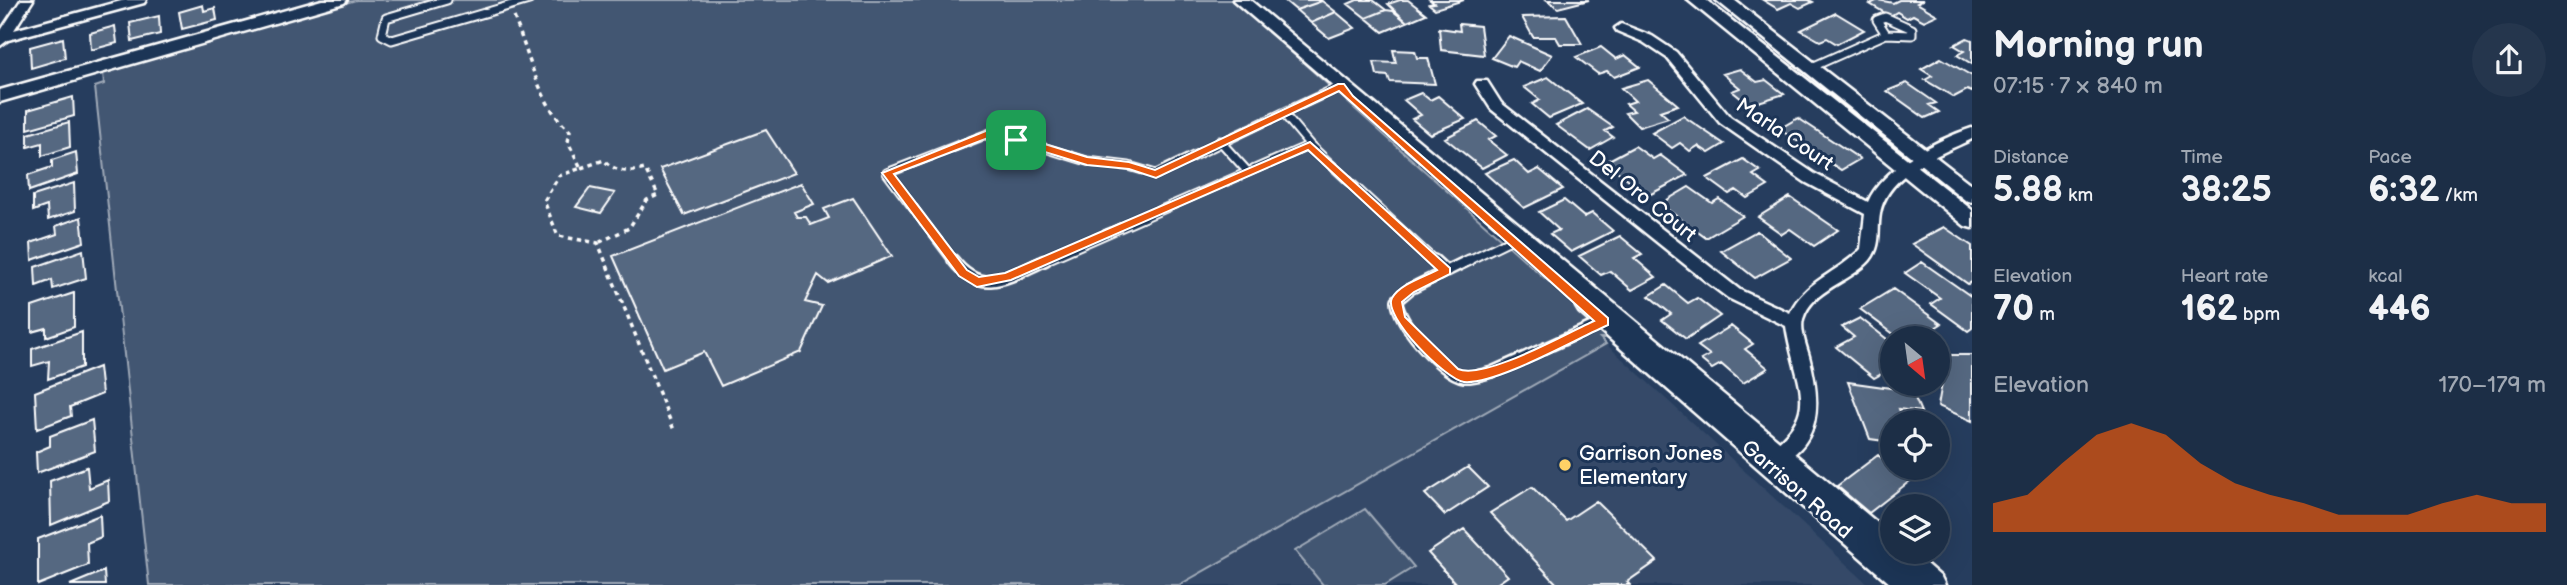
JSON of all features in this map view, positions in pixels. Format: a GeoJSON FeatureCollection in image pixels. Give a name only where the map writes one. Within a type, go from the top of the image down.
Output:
{"type":"FeatureCollection","features":[{"type":"Feature","properties":{"kind":"main road"},"geometry":{"type":"LineString","coordinates":[[1696,0],[1972,220]]}},
{"type":"Feature","properties":{"kind":"main road"},"geometry":{"type":"LineString","coordinates":[[1724,0],[1972,195]]}},
{"type":"Feature","properties":{"kind":"street"},"geometry":{"type":"LineString","coordinates":[[1,40],[27,0]]}},
{"type":"Feature","properties":{"kind":"street"},"geometry":{"type":"LineString","coordinates":[[1,40],[140,0]]}},
{"type":"Feature","properties":{"kind":"street"},"geometry":{"type":"LineString","coordinates":[[0,96],[340,0]]}},
{"type":"Feature","properties":{"kind":"street","name":"Garrison Road"},"geometry":{"type":"LineString","coordinates":[[1241,0],[1341,86],[1357,96],[1773,458],[1909,585]]}},
{"type":"Feature","properties":{"kind":"street","name":"Marla Court"},"geometry":{"type":"LineString","coordinates":[[1622,28],[1651,39],[1665,49],[1684,67],[1713,109],[1725,120],[1810,178],[1872,211]]}},
{"type":"Feature","properties":{"kind":"street","name":"Del Oro Court"},"geometry":{"type":"LineString","coordinates":[[1482,84],[1496,106],[1714,279],[1734,294],[1793,322]]}},
{"type":"Feature","properties":{"kind":"street","name":"Garrison Road"},"geometry":{"type":"LineString","coordinates":[[1341,86],[1350,98],[1604,322],[1880,540]]}},
{"type":"Feature","properties":{"kind":"street"},"geometry":{"type":"LineString","coordinates":[[1773,458],[1798,440],[1808,422],[1809,399],[1793,322],[1802,302],[1861,260],[1871,247],[1872,211],[1878,196],[1891,180],[1972,133]]}},
{"type":"Feature","properties":{"kind":"street","name":"Garrison Road"},"geometry":{"type":"LineString","coordinates":[[1909,564],[1933,585]]}},
{"type":"Feature","properties":{"kind":"lane"},"geometry":{"type":"LineString","coordinates":[[447,0],[386,18],[382,35],[384,39],[392,40],[529,0]]}},
{"type":"Feature","properties":{"kind":"lane"},"geometry":{"type":"LineString","coordinates":[[1812,67],[1886,34],[1912,35],[1912,29],[1885,16],[1877,20],[1886,34]]}},
{"type":"Feature","properties":{"kind":"lane"},"geometry":{"type":"LineString","coordinates":[[1310,145],[1007,277],[987,282],[969,279],[963,273],[887,173],[993,132],[1087,161],[1129,166],[1156,174],[1220,141],[1341,86]]}},
{"type":"Feature","properties":{"kind":"lane"},"geometry":{"type":"LineString","coordinates":[[1283,113],[1310,145],[1446,271]]}},
{"type":"Feature","properties":{"kind":"lane"},"geometry":{"type":"LineString","coordinates":[[1220,141],[1248,172]]}},
{"type":"Feature","properties":{"kind":"lane"},"geometry":{"type":"LineString","coordinates":[[1510,240],[1410,289],[1397,300],[1396,309],[1401,320],[1443,365],[1464,377],[1489,374],[1604,322]]}},
{"type":"Feature","properties":{"kind":"path"},"geometry":{"type":"LineString","coordinates":[[510,6],[549,106],[557,120],[570,131],[568,142],[581,168]]}},
{"type":"Feature","properties":{"kind":"path"},"geometry":{"type":"LineString","coordinates":[[604,160],[610,167],[633,172],[645,169],[658,195],[647,200],[629,228],[597,243],[558,236],[544,201],[559,176],[604,160]]}},
{"type":"Feature","properties":{"kind":"path"},"geometry":{"type":"LineString","coordinates":[[597,243],[674,430]]}},
{"type":"Feature","properties":{"kind":"shaded area"},"geometry":{"type":"Polygon","coordinates":[[[356,0],[1233,0],[1612,338],[1600,338],[1606,344],[1179,585],[149,585],[95,87],[104,84],[103,72],[356,0]]]}},
{"type":"Feature","properties":{"kind":"shaded area","name":"Garrison Jones Elementary"},"geometry":{"type":"Polygon","coordinates":[[[1606,344],[1869,585],[1179,585],[1606,344]]]}},
{"type":"Feature","properties":{"kind":"shaded area"},"geometry":{"type":"Polygon","coordinates":[[[1365,509],[1414,567],[1385,585],[1323,585],[1295,551],[1365,509]]]}},
{"type":"Feature","properties":{"kind":"building"},"geometry":{"type":"Polygon","coordinates":[[[1284,0],[1321,0],[1322,1],[1296,10],[1284,0]]]}},
{"type":"Feature","properties":{"kind":"building"},"geometry":{"type":"Polygon","coordinates":[[[1357,0],[1373,0],[1386,10],[1366,18],[1348,4],[1357,0]]]}},
{"type":"Feature","properties":{"kind":"building"},"geometry":{"type":"Polygon","coordinates":[[[1408,0],[1426,14],[1407,22],[1388,4],[1408,0]]]}},
{"type":"Feature","properties":{"kind":"building"},"geometry":{"type":"Polygon","coordinates":[[[1430,0],[1464,0],[1435,9],[1429,4],[1434,3],[1430,0]]]}},
{"type":"Feature","properties":{"kind":"building"},"geometry":{"type":"Polygon","coordinates":[[[1547,0],[1589,0],[1558,8],[1547,0]]]}},
{"type":"Feature","properties":{"kind":"building"},"geometry":{"type":"Polygon","coordinates":[[[1763,0],[1813,2],[1800,8],[1791,3],[1778,9],[1763,0]]]}},
{"type":"Feature","properties":{"kind":"building"},"geometry":{"type":"Polygon","coordinates":[[[1878,0],[1893,3],[1899,0],[1923,0],[1917,3],[1937,15],[1924,21],[1913,15],[1907,18],[1897,12],[1890,16],[1870,4],[1878,0]]]}},
{"type":"Feature","properties":{"kind":"building"},"geometry":{"type":"Polygon","coordinates":[[[1322,1],[1336,12],[1311,23],[1296,10],[1322,1]]]}},
{"type":"Feature","properties":{"kind":"building"},"geometry":{"type":"Polygon","coordinates":[[[203,5],[204,11],[215,8],[217,20],[182,29],[179,12],[203,5]]]}},
{"type":"Feature","properties":{"kind":"building"},"geometry":{"type":"Polygon","coordinates":[[[1386,10],[1393,11],[1407,22],[1383,32],[1366,18],[1386,10]]]}},
{"type":"Feature","properties":{"kind":"building"},"geometry":{"type":"Polygon","coordinates":[[[1336,12],[1355,28],[1329,38],[1311,23],[1336,12]]]}},
{"type":"Feature","properties":{"kind":"building"},"geometry":{"type":"Polygon","coordinates":[[[1836,13],[1864,30],[1837,44],[1827,38],[1820,41],[1801,30],[1836,13]]]}},
{"type":"Feature","properties":{"kind":"building"},"geometry":{"type":"Polygon","coordinates":[[[159,16],[160,34],[132,41],[130,23],[159,16]]]}},
{"type":"Feature","properties":{"kind":"building"},"geometry":{"type":"Polygon","coordinates":[[[1566,16],[1582,44],[1560,44],[1556,37],[1533,37],[1522,17],[1566,16]]]}},
{"type":"Feature","properties":{"kind":"building"},"geometry":{"type":"Polygon","coordinates":[[[1459,24],[1480,26],[1484,55],[1441,50],[1439,28],[1460,31],[1459,24]]]}},
{"type":"Feature","properties":{"kind":"building"},"geometry":{"type":"Polygon","coordinates":[[[115,26],[117,43],[91,50],[90,33],[115,26]]]}},
{"type":"Feature","properties":{"kind":"building"},"geometry":{"type":"Polygon","coordinates":[[[1509,36],[1552,55],[1540,71],[1518,61],[1514,67],[1492,58],[1509,36]]]}},
{"type":"Feature","properties":{"kind":"building"},"geometry":{"type":"Polygon","coordinates":[[[63,38],[65,58],[31,68],[30,47],[63,38]]]}},
{"type":"Feature","properties":{"kind":"building"},"geometry":{"type":"Polygon","coordinates":[[[1967,38],[1972,40],[1972,64],[1957,55],[1964,51],[1954,45],[1967,38]]]}},
{"type":"Feature","properties":{"kind":"building"},"geometry":{"type":"Polygon","coordinates":[[[1601,47],[1616,59],[1625,55],[1640,67],[1614,77],[1607,71],[1598,74],[1576,57],[1601,47]]]}},
{"type":"Feature","properties":{"kind":"building"},"geometry":{"type":"Polygon","coordinates":[[[1393,50],[1415,51],[1417,58],[1428,58],[1435,84],[1390,82],[1388,76],[1377,75],[1374,62],[1396,63],[1393,50]]]}},
{"type":"Feature","properties":{"kind":"building"},"geometry":{"type":"Polygon","coordinates":[[[1941,58],[1972,76],[1972,92],[1967,90],[1954,97],[1925,80],[1932,76],[1921,69],[1941,58]]]}},
{"type":"Feature","properties":{"kind":"building"},"geometry":{"type":"Polygon","coordinates":[[[1740,69],[1757,82],[1766,80],[1784,94],[1749,105],[1732,91],[1740,88],[1723,74],[1740,69]]]}},
{"type":"Feature","properties":{"kind":"building"},"geometry":{"type":"Polygon","coordinates":[[[1548,77],[1582,104],[1549,118],[1532,104],[1540,100],[1524,87],[1548,77]]]}},
{"type":"Feature","properties":{"kind":"building"},"geometry":{"type":"Polygon","coordinates":[[[1648,80],[1678,105],[1660,111],[1668,118],[1639,127],[1625,113],[1634,111],[1626,104],[1635,101],[1621,88],[1648,80]]]}},
{"type":"Feature","properties":{"kind":"building"},"geometry":{"type":"Polygon","coordinates":[[[1907,83],[1936,103],[1929,105],[1939,112],[1925,118],[1887,91],[1907,83]]]}},
{"type":"Feature","properties":{"kind":"building"},"geometry":{"type":"Polygon","coordinates":[[[1421,93],[1430,100],[1438,96],[1465,119],[1430,134],[1412,119],[1421,115],[1404,100],[1421,93]]]}},
{"type":"Feature","properties":{"kind":"building"},"geometry":{"type":"Polygon","coordinates":[[[73,97],[74,116],[28,129],[28,110],[73,97]]]}},
{"type":"Feature","properties":{"kind":"building"},"geometry":{"type":"Polygon","coordinates":[[[1587,109],[1613,127],[1605,131],[1613,137],[1590,150],[1556,125],[1587,109]]]}},
{"type":"Feature","properties":{"kind":"building"},"geometry":{"type":"Polygon","coordinates":[[[1683,116],[1724,144],[1709,153],[1698,146],[1690,151],[1680,143],[1672,148],[1652,133],[1683,116]]]}},
{"type":"Feature","properties":{"kind":"building"},"geometry":{"type":"Polygon","coordinates":[[[1798,118],[1860,159],[1841,170],[1779,129],[1798,118]]]}},
{"type":"Feature","properties":{"kind":"building"},"geometry":{"type":"Polygon","coordinates":[[[1478,121],[1496,136],[1488,140],[1507,155],[1482,168],[1445,138],[1478,121]]]}},
{"type":"Feature","properties":{"kind":"building"},"geometry":{"type":"Polygon","coordinates":[[[69,122],[70,147],[42,156],[42,143],[28,147],[28,134],[69,122]]]}},
{"type":"Feature","properties":{"kind":"building"},"geometry":{"type":"Polygon","coordinates":[[[766,130],[794,173],[684,215],[660,169],[766,130]]]}},
{"type":"Feature","properties":{"kind":"building"},"geometry":{"type":"Polygon","coordinates":[[[1635,146],[1653,159],[1660,155],[1687,175],[1649,195],[1605,162],[1635,146]]]}},
{"type":"Feature","properties":{"kind":"building"},"geometry":{"type":"Polygon","coordinates":[[[76,152],[78,174],[29,191],[28,175],[52,167],[52,160],[76,152]]]}},
{"type":"Feature","properties":{"kind":"building"},"geometry":{"type":"Polygon","coordinates":[[[1743,159],[1760,171],[1753,175],[1768,186],[1747,198],[1736,190],[1729,194],[1707,178],[1743,159]]]}},
{"type":"Feature","properties":{"kind":"building"},"geometry":{"type":"Polygon","coordinates":[[[1514,160],[1529,174],[1539,169],[1563,189],[1524,208],[1485,173],[1514,160]]]}},
{"type":"Feature","properties":{"kind":"building"},"geometry":{"type":"Polygon","coordinates":[[[74,183],[75,211],[48,220],[47,206],[33,211],[33,196],[74,183]]]}},
{"type":"Feature","properties":{"kind":"building"},"geometry":{"type":"Polygon","coordinates":[[[801,183],[814,204],[794,212],[797,217],[806,217],[811,225],[829,218],[824,209],[853,198],[892,256],[828,283],[818,275],[805,302],[822,306],[801,352],[721,386],[704,352],[663,369],[613,256],[801,183]]]}},
{"type":"Feature","properties":{"kind":"building"},"geometry":{"type":"Polygon","coordinates":[[[1689,187],[1712,203],[1719,199],[1743,216],[1706,238],[1660,204],[1689,187]]]}},
{"type":"Feature","properties":{"kind":"building"},"geometry":{"type":"Polygon","coordinates":[[[590,188],[615,193],[601,213],[576,207],[590,188]]]}},
{"type":"Feature","properties":{"kind":"building"},"geometry":{"type":"Polygon","coordinates":[[[1790,197],[1838,230],[1814,246],[1790,229],[1782,234],[1758,217],[1790,197]]]}},
{"type":"Feature","properties":{"kind":"building"},"geometry":{"type":"Polygon","coordinates":[[[1564,200],[1584,217],[1592,213],[1613,231],[1571,252],[1550,234],[1559,230],[1539,212],[1564,200]]]}},
{"type":"Feature","properties":{"kind":"building"},"geometry":{"type":"Polygon","coordinates":[[[81,217],[84,242],[32,260],[31,243],[57,234],[56,226],[81,217]]]}},
{"type":"Feature","properties":{"kind":"building"},"geometry":{"type":"Polygon","coordinates":[[[1944,227],[1972,246],[1972,282],[1968,284],[1912,244],[1944,227]]]}},
{"type":"Feature","properties":{"kind":"building"},"geometry":{"type":"Polygon","coordinates":[[[1757,231],[1791,258],[1755,278],[1721,251],[1757,231]]]}},
{"type":"Feature","properties":{"kind":"building"},"geometry":{"type":"Polygon","coordinates":[[[1620,236],[1642,254],[1634,258],[1656,277],[1632,290],[1610,271],[1601,275],[1579,256],[1620,236]]]}},
{"type":"Feature","properties":{"kind":"building"},"geometry":{"type":"Polygon","coordinates":[[[83,250],[86,278],[53,289],[52,280],[36,286],[35,267],[83,250]]]}},
{"type":"Feature","properties":{"kind":"building"},"geometry":{"type":"Polygon","coordinates":[[[1922,262],[1972,297],[1972,328],[1968,331],[1931,304],[1940,298],[1905,273],[1922,262]]]}},
{"type":"Feature","properties":{"kind":"building"},"geometry":{"type":"Polygon","coordinates":[[[1666,285],[1688,303],[1697,298],[1720,316],[1686,339],[1662,320],[1671,314],[1649,296],[1666,285]]]}},
{"type":"Feature","properties":{"kind":"building"},"geometry":{"type":"Polygon","coordinates":[[[1893,289],[1941,324],[1883,326],[1860,309],[1893,289]]]}},
{"type":"Feature","properties":{"kind":"building"},"geometry":{"type":"Polygon","coordinates":[[[74,293],[74,327],[46,337],[46,328],[32,332],[32,307],[74,293]]]}},
{"type":"Feature","properties":{"kind":"building"},"geometry":{"type":"Polygon","coordinates":[[[1860,318],[1880,334],[1880,375],[1874,378],[1836,347],[1854,337],[1842,327],[1860,318]]]}},
{"type":"Feature","properties":{"kind":"building"},"geometry":{"type":"Polygon","coordinates":[[[1731,326],[1753,344],[1745,349],[1768,368],[1743,383],[1721,364],[1712,369],[1701,360],[1710,355],[1698,346],[1731,326]]]}},
{"type":"Feature","properties":{"kind":"building"},"geometry":{"type":"Polygon","coordinates":[[[82,332],[82,367],[48,379],[49,361],[32,366],[32,349],[82,332]]]}},
{"type":"Feature","properties":{"kind":"building"},"geometry":{"type":"Polygon","coordinates":[[[1950,355],[1972,355],[1972,421],[1938,406],[1940,396],[1950,396],[1950,355]]]}},
{"type":"Feature","properties":{"kind":"building"},"geometry":{"type":"Polygon","coordinates":[[[99,367],[102,394],[70,407],[71,416],[37,429],[35,392],[99,367]]]}},
{"type":"Feature","properties":{"kind":"building"},"geometry":{"type":"Polygon","coordinates":[[[1848,382],[1880,386],[1880,396],[1914,396],[1920,410],[1880,410],[1880,440],[1870,439],[1848,382]]]}},
{"type":"Feature","properties":{"kind":"building"},"geometry":{"type":"Polygon","coordinates":[[[92,420],[95,451],[37,473],[36,452],[50,446],[50,436],[92,420]]]}},
{"type":"Feature","properties":{"kind":"building"},"geometry":{"type":"Polygon","coordinates":[[[1878,455],[1880,480],[1910,481],[1893,494],[1880,494],[1880,504],[1869,513],[1837,486],[1878,455]]]}},
{"type":"Feature","properties":{"kind":"building"},"geometry":{"type":"Polygon","coordinates":[[[87,467],[89,488],[108,480],[109,501],[51,525],[50,481],[87,467]]]}},
{"type":"Feature","properties":{"kind":"building"},"geometry":{"type":"Polygon","coordinates":[[[1468,467],[1488,487],[1445,515],[1425,494],[1468,467]]]}},
{"type":"Feature","properties":{"kind":"building"},"geometry":{"type":"Polygon","coordinates":[[[1532,487],[1566,521],[1596,501],[1657,561],[1627,582],[1630,585],[1558,585],[1490,513],[1532,487]]]}},
{"type":"Feature","properties":{"kind":"building"},"geometry":{"type":"Polygon","coordinates":[[[100,515],[101,537],[87,543],[88,565],[38,585],[38,539],[100,515]]]}},
{"type":"Feature","properties":{"kind":"building"},"geometry":{"type":"Polygon","coordinates":[[[1464,529],[1508,576],[1495,585],[1457,585],[1428,553],[1464,529]]]}},
{"type":"Feature","properties":{"kind":"building"},"geometry":{"type":"Polygon","coordinates":[[[104,571],[105,585],[70,585],[104,571]]]}},
{"type":"Feature","properties":{"kind":"place","name":"Garrison Jones Elementary"},"geometry":{"type":"Point","coordinates":[1565,465]}},
{"type":"Feature","properties":{"kind":"route"},"geometry":{"type":"LineString","coordinates":[[1341,86],[1350,98],[1604,322],[1489,374],[1464,377],[1454,372],[1443,365],[1401,320],[1396,309],[1397,300],[1410,289],[1446,271],[1310,145],[1007,277],[977,282],[969,279],[952,260],[887,173],[993,132],[1016,140],[1087,161],[1129,166],[1156,174],[1341,86]]}}]}
